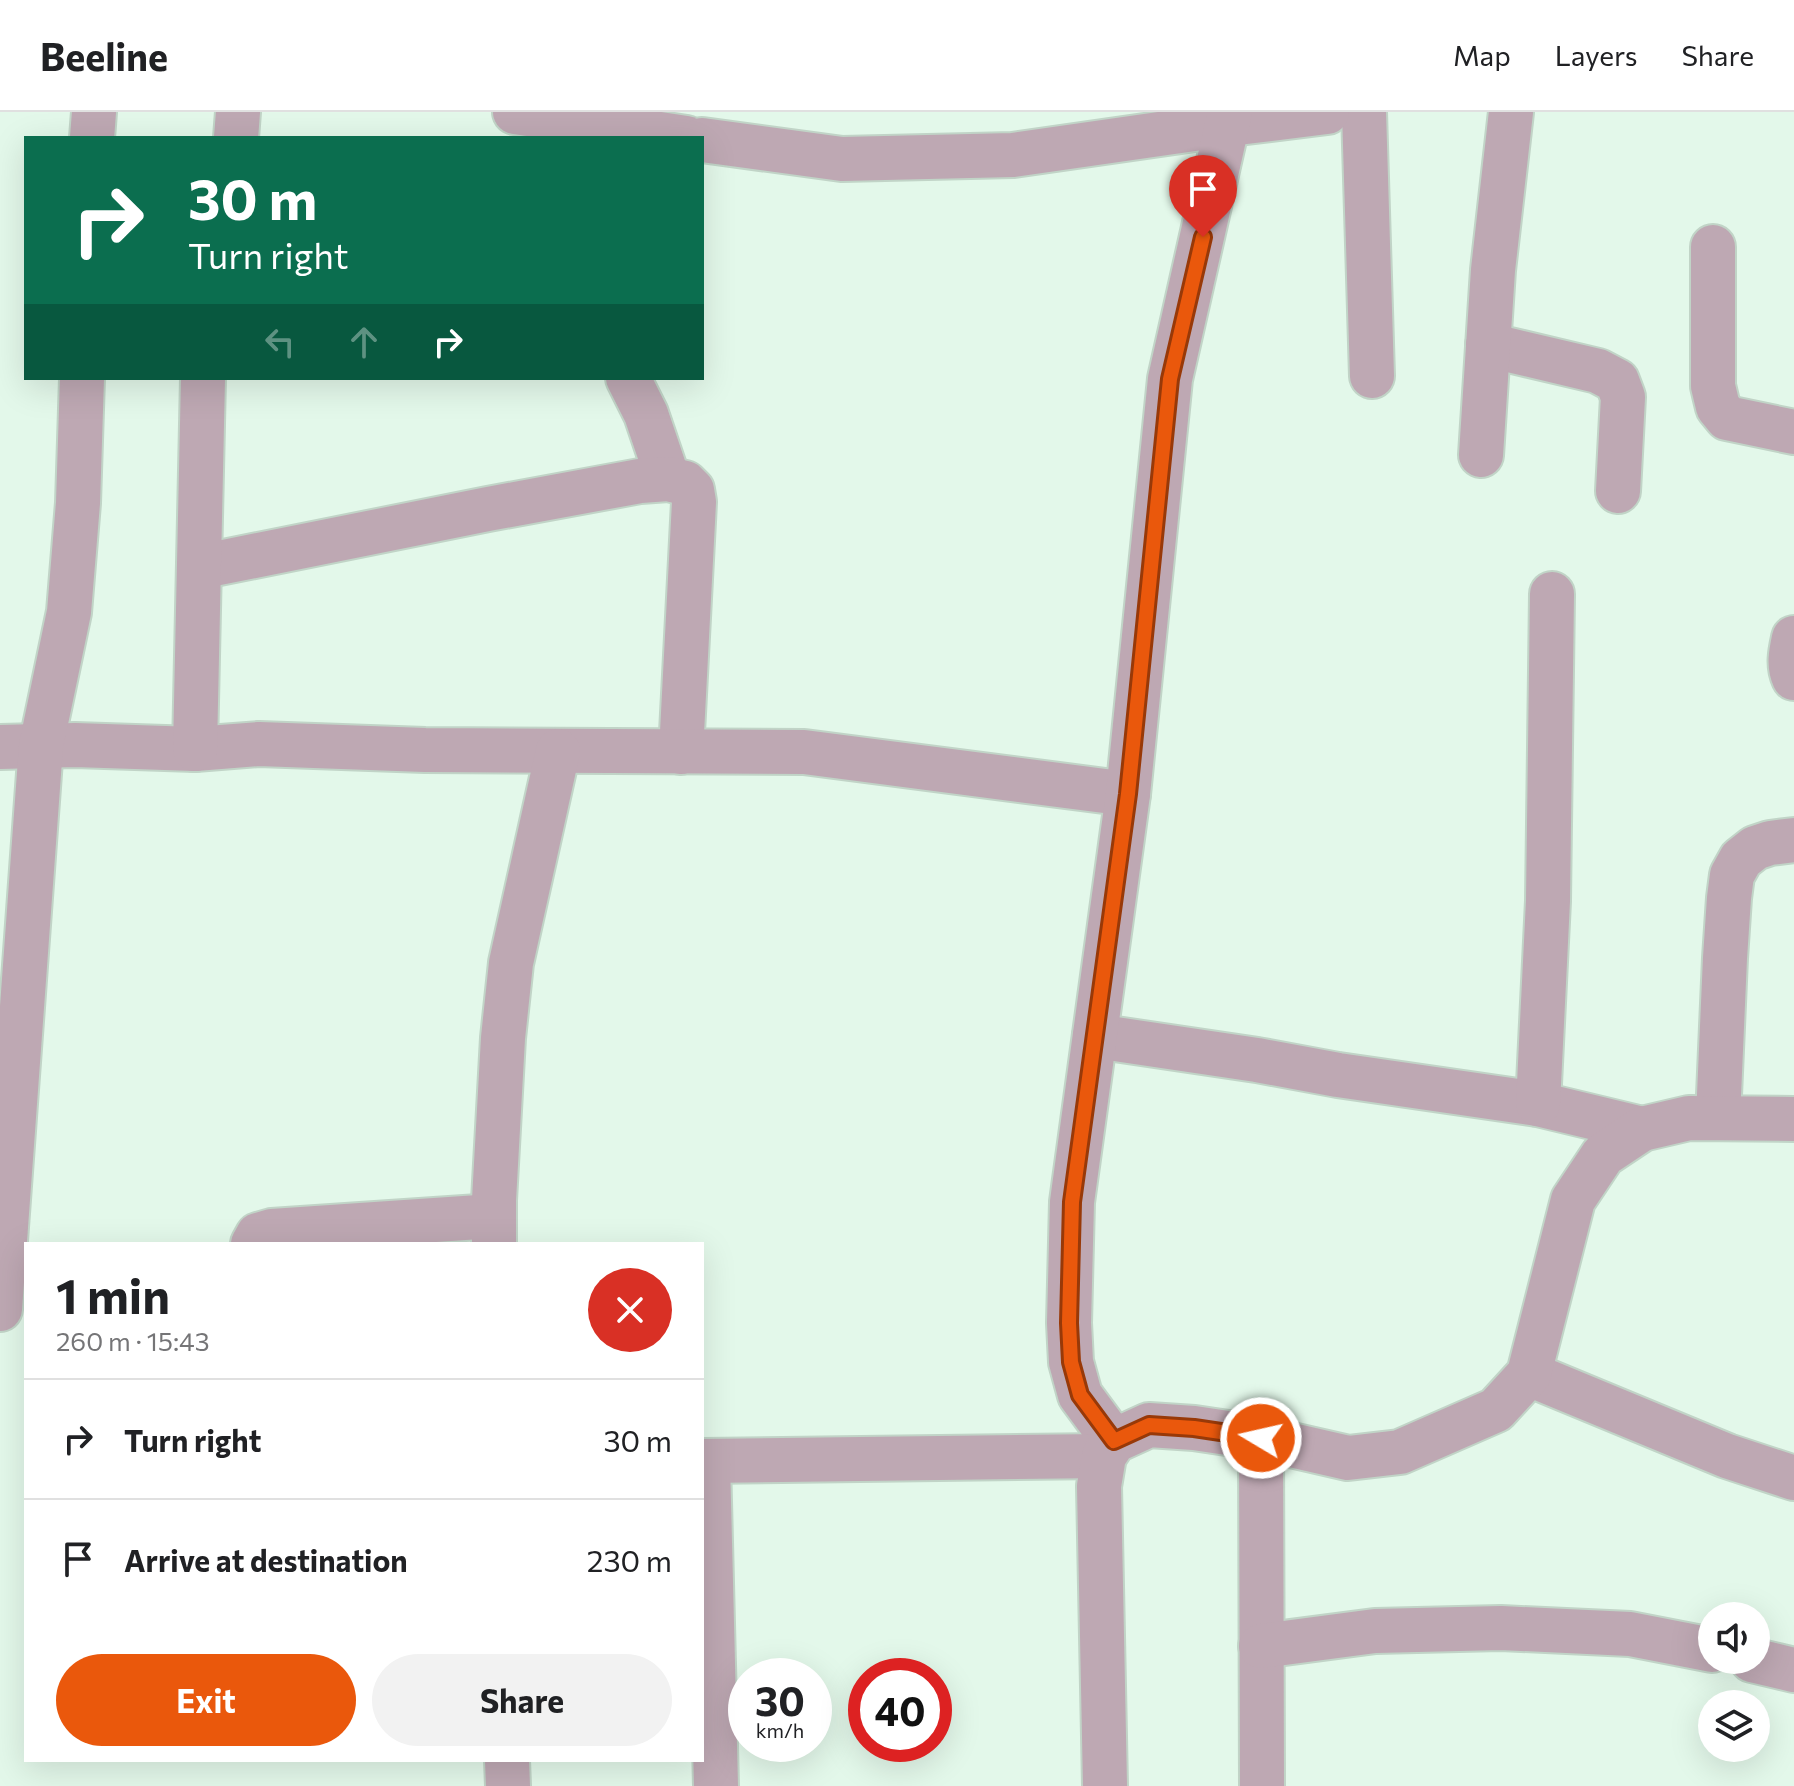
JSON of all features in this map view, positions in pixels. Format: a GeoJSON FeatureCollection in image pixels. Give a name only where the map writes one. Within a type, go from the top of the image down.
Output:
{"type":"FeatureCollection","features":[{"type":"Feature","properties":{"kind":"street"},"geometry":{"type":"LineString","coordinates":[[92,136],[94,112]]}},
{"type":"Feature","properties":{"kind":"street"},"geometry":{"type":"LineString","coordinates":[[236,136],[238,112]]}},
{"type":"Feature","properties":{"kind":"street"},"geometry":{"type":"LineString","coordinates":[[704,140],[842,159],[1013,155],[1230,118],[1327,112]]}},
{"type":"Feature","properties":{"kind":"street"},"geometry":{"type":"LineString","coordinates":[[1364,112],[1372,376]]}},
{"type":"Feature","properties":{"kind":"street"},"geometry":{"type":"LineString","coordinates":[[1481,455],[1493,270],[1511,112]]}},
{"type":"Feature","properties":{"kind":"street"},"geometry":{"type":"LineString","coordinates":[[1105,1786],[1099,1486],[1109,1448],[1080,1395],[1071,1362],[1072,1202],[1128,794],[1170,379],[1230,118]]}},
{"type":"Feature","properties":{"kind":"street"},"geometry":{"type":"LineString","coordinates":[[525,121],[667,136]]}},
{"type":"Feature","properties":{"kind":"street"},"geometry":{"type":"LineString","coordinates":[[1713,247],[1713,386],[1718,407],[1727,418],[1794,432]]}},
{"type":"Feature","properties":{"kind":"street"},"geometry":{"type":"LineString","coordinates":[[1488,345],[1598,371],[1617,381],[1623,397],[1618,491]]}},
{"type":"Feature","properties":{"kind":"street"},"geometry":{"type":"LineString","coordinates":[[0,1309],[21,747],[69,612],[78,503],[82,380]]}},
{"type":"Feature","properties":{"kind":"street"},"geometry":{"type":"LineString","coordinates":[[195,749],[203,380]]}},
{"type":"Feature","properties":{"kind":"street"},"geometry":{"type":"LineString","coordinates":[[629,380],[646,414],[668,479]]}},
{"type":"Feature","properties":{"kind":"street"},"geometry":{"type":"LineString","coordinates":[[199,567],[640,481],[668,479],[685,483],[692,490],[694,502],[681,752]]}},
{"type":"Feature","properties":{"kind":"street"},"geometry":{"type":"LineString","coordinates":[[1538,1104],[1548,901],[1552,594]]}},
{"type":"Feature","properties":{"kind":"street"},"geometry":{"type":"LineString","coordinates":[[1794,638],[1790,657],[1794,678]]}},
{"type":"Feature","properties":{"kind":"street"},"geometry":{"type":"LineString","coordinates":[[21,747],[75,745],[195,749],[259,744],[425,750],[804,752],[1128,794]]}},
{"type":"Feature","properties":{"kind":"street"},"geometry":{"type":"LineString","coordinates":[[254,1242],[258,1235],[272,1231],[494,1230],[503,1038],[511,963],[558,751]]}},
{"type":"Feature","properties":{"kind":"street"},"geometry":{"type":"LineString","coordinates":[[1718,1118],[1732,875],[1741,859],[1755,848],[1794,840]]}},
{"type":"Feature","properties":{"kind":"street"},"geometry":{"type":"LineString","coordinates":[[1095,1036],[1538,1104],[1642,1129]]}},
{"type":"Feature","properties":{"kind":"street"},"geometry":{"type":"LineString","coordinates":[[716,1786],[705,1461],[1109,1448],[1149,1425],[1261,1438],[1348,1458],[1400,1452],[1496,1410],[1529,1374],[1573,1200],[1603,1155],[1642,1129],[1689,1118],[1794,1119]]}},
{"type":"Feature","properties":{"kind":"street"},"geometry":{"type":"LineString","coordinates":[[1529,1374],[1727,1456],[1794,1478]]}},
{"type":"Feature","properties":{"kind":"street"},"geometry":{"type":"LineString","coordinates":[[1261,1438],[1262,1786]]}},
{"type":"Feature","properties":{"kind":"street"},"geometry":{"type":"LineString","coordinates":[[1261,1646],[1375,1631],[1501,1628],[1630,1634],[1698,1647]]}},
{"type":"Feature","properties":{"kind":"street"},"geometry":{"type":"LineString","coordinates":[[1770,1664],[1794,1670]]}},
{"type":"Feature","properties":{"kind":"street"},"geometry":{"type":"LineString","coordinates":[[507,1762],[508,1786]]}},
{"type":"Feature","properties":{"kind":"route"},"geometry":{"type":"LineString","coordinates":[[1203,237],[1170,379],[1128,794],[1072,1202],[1069,1323],[1071,1362],[1080,1395],[1114,1441],[1149,1425],[1261,1438]]}}]}
